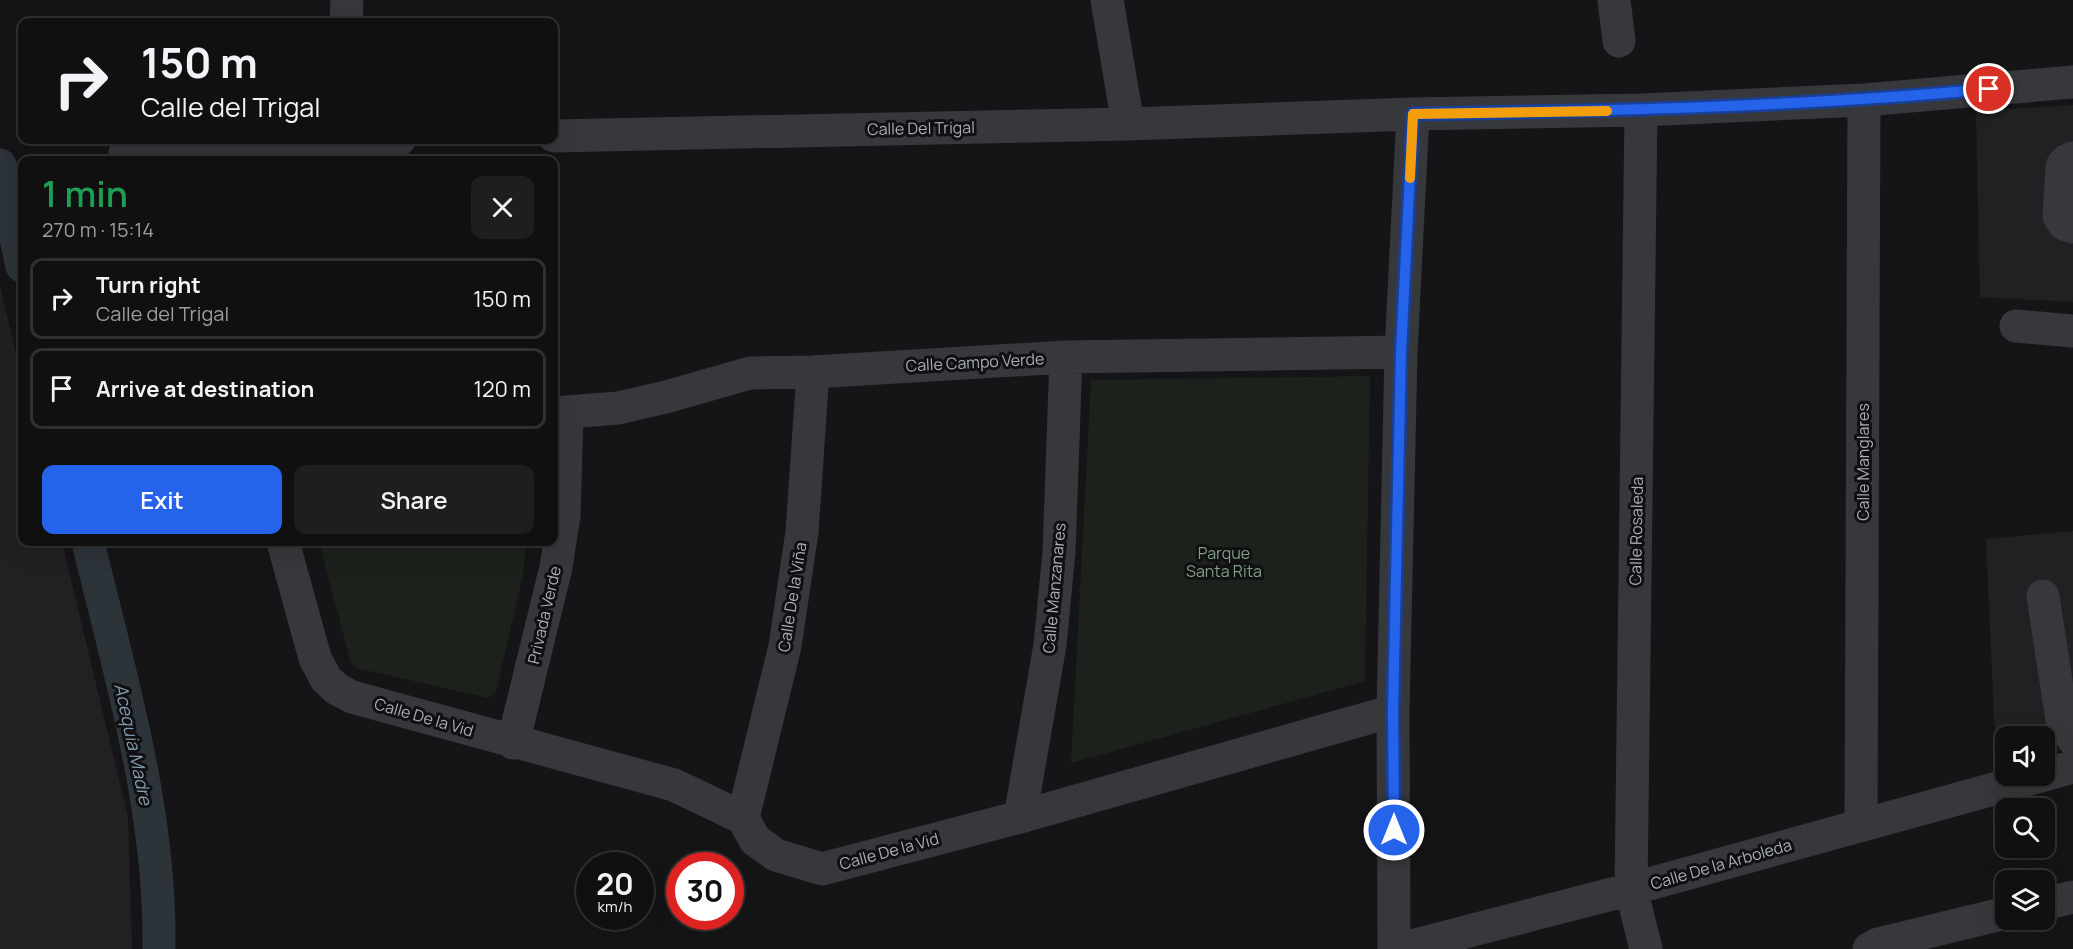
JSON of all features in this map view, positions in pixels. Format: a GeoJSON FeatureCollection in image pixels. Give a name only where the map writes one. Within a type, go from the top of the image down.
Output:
{"type":"FeatureCollection","features":[{"type":"Feature","properties":{"kind":"street"},"geometry":{"type":"LineString","coordinates":[[346,18],[347,0]]}},
{"type":"Feature","properties":{"kind":"street"},"geometry":{"type":"LineString","coordinates":[[1107,0],[1128,124]]}},
{"type":"Feature","properties":{"kind":"street"},"geometry":{"type":"LineString","coordinates":[[1614,0],[1619,41]]}},
{"type":"Feature","properties":{"kind":"street"},"geometry":{"type":"LineString","coordinates":[[1394,949],[1393,711],[1401,352],[1413,114],[1641,110],[1864,100],[2073,82]]}},
{"type":"Feature","properties":{"kind":"street","name":"Calle Manglares"},"geometry":{"type":"LineString","coordinates":[[1861,824],[1864,100]]}},
{"type":"Feature","properties":{"kind":"street","name":"Calle Rosaleda"},"geometry":{"type":"LineString","coordinates":[[1641,110],[1631,889],[1646,949]]}},
{"type":"Feature","properties":{"kind":"street","name":"Calle Del Trigal"},"geometry":{"type":"LineString","coordinates":[[558,136],[1128,124],[1413,114]]}},
{"type":"Feature","properties":{"kind":"street"},"geometry":{"type":"LineString","coordinates":[[125,153],[350,147],[371,144]]}},
{"type":"Feature","properties":{"kind":"street"},"geometry":{"type":"LineString","coordinates":[[2073,158],[2062,166],[2059,216],[2064,224],[2073,227]]}},
{"type":"Feature","properties":{"kind":"street"},"geometry":{"type":"LineString","coordinates":[[2016,326],[2073,331]]}},
{"type":"Feature","properties":{"kind":"street","name":"Calle Campo Verde"},"geometry":{"type":"LineString","coordinates":[[560,413],[628,406],[750,372],[813,372],[1066,357],[1401,352]]}},
{"type":"Feature","properties":{"kind":"street","name":"Calle Manzanares"},"geometry":{"type":"LineString","coordinates":[[1020,817],[1050,645],[1059,552],[1066,357]]}},
{"type":"Feature","properties":{"kind":"street","name":"Calle De la Viña"},"geometry":{"type":"LineString","coordinates":[[743,818],[785,646],[802,532],[813,372]]}},
{"type":"Feature","properties":{"kind":"street","name":"Privada Verde"},"geometry":{"type":"LineString","coordinates":[[513,743],[556,567],[564,516],[560,413]]}},
{"type":"Feature","properties":{"kind":"street","name":"Calle De la Vid"},"geometry":{"type":"LineString","coordinates":[[284,546],[315,658],[326,679],[337,689],[352,697],[513,743],[674,785],[743,818],[755,840],[776,855],[822,869],[1020,817],[1393,711]]}},
{"type":"Feature","properties":{"kind":"street"},"geometry":{"type":"LineString","coordinates":[[2043,596],[2062,720],[2073,739]]}},
{"type":"Feature","properties":{"kind":"street","name":"Calle De la Arboleda"},"geometry":{"type":"LineString","coordinates":[[2055,772],[2073,767]]}},
{"type":"Feature","properties":{"kind":"street","name":"Calle De la Arboleda"},"geometry":{"type":"LineString","coordinates":[[1400,949],[1631,889],[2002,786]]}},
{"type":"Feature","properties":{"kind":"street"},"geometry":{"type":"LineString","coordinates":[[2055,901],[2073,897]]}},
{"type":"Feature","properties":{"kind":"street"},"geometry":{"type":"LineString","coordinates":[[1869,949],[1878,944],[1995,917]]}},
{"type":"Feature","properties":{"kind":"shaded area"},"geometry":{"type":"Polygon","coordinates":[[[2073,105],[2073,302],[1980,297],[1976,111],[2073,105]]]}},
{"type":"Feature","properties":{"kind":"shaded area"},"geometry":{"type":"Polygon","coordinates":[[[0,286],[18,363],[18,546],[63,546],[128,817],[132,949],[0,949],[0,286]]]}},
{"type":"Feature","properties":{"kind":"shaded area"},"geometry":{"type":"Polygon","coordinates":[[[2073,531],[2073,739],[2055,744],[2055,726],[1995,726],[1995,739],[1986,539],[2073,531]]]}},
{"type":"Feature","properties":{"kind":"green space","name":"Parque Santa Rita"},"geometry":{"type":"Polygon","coordinates":[[[1370,376],[1365,681],[1071,763],[1091,380],[1370,376]]]}},
{"type":"Feature","properties":{"kind":"green space"},"geometry":{"type":"Polygon","coordinates":[[[320,546],[526,546],[522,579],[496,692],[488,698],[356,668],[351,663],[320,546]]]}},
{"type":"Feature","properties":{"kind":"waterway","name":"Acequia Madre"},"geometry":{"type":"LineString","coordinates":[[0,165],[18,248]]}},
{"type":"Feature","properties":{"kind":"waterway","name":"Acequia Madre"},"geometry":{"type":"LineString","coordinates":[[89,546],[125,693],[146,794],[158,897],[159,949]]}},
{"type":"Feature","properties":{"kind":"slow traffic"},"geometry":{"type":"LineString","coordinates":[[1410,178],[1413,114],[1607,111]]}},
{"type":"Feature","properties":{"kind":"route"},"geometry":{"type":"LineString","coordinates":[[1394,830],[1393,711],[1401,352],[1413,114],[1641,110],[1864,100],[1989,89]]}}]}
